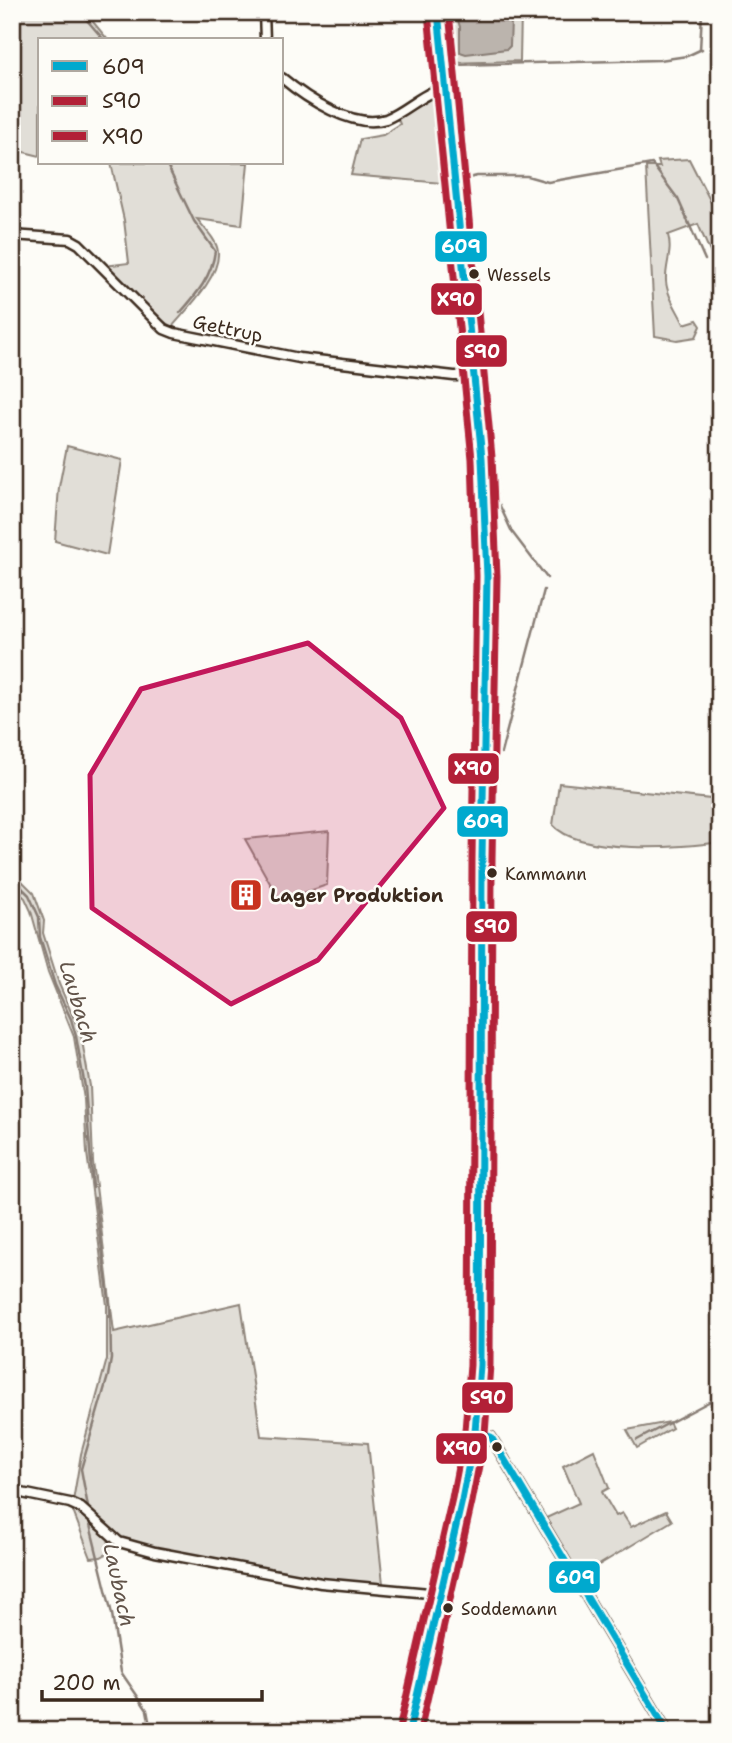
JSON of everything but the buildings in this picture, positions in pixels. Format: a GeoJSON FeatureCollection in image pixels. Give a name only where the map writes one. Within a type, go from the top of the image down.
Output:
{"type":"FeatureCollection","features":[{"type":"Feature","properties":{"kind":"main road"},"geometry":{"type":"LineString","coordinates":[[409,1731],[475,1432],[480,1364],[482,872],[487,565],[485,493],[438,12]]}},
{"type":"Feature","properties":{"kind":"street"},"geometry":{"type":"LineString","coordinates":[[264,12],[265,38]]}},
{"type":"Feature","properties":{"kind":"street"},"geometry":{"type":"LineString","coordinates":[[284,80],[303,95],[329,108],[369,122],[387,118],[432,92],[445,88]]}},
{"type":"Feature","properties":{"kind":"street","name":"Gettrup"},"geometry":{"type":"LineString","coordinates":[[12,235],[70,239],[79,244],[164,329],[174,333],[299,358],[474,376]]}},
{"type":"Feature","properties":{"kind":"street"},"geometry":{"type":"LineString","coordinates":[[475,1432],[491,1437],[667,1731]]}},
{"type":"Feature","properties":{"kind":"street"},"geometry":{"type":"LineString","coordinates":[[12,1491],[70,1503],[81,1508],[119,1542],[155,1552],[321,1583],[440,1594]]}},
{"type":"Feature","properties":{"kind":"highlighted area"},"geometry":{"type":"Polygon","coordinates":[[[308,643],[401,718],[444,808],[318,960],[231,1004],[92,908],[90,775],[141,689],[308,643]]]}},
{"type":"Feature","properties":{"kind":"shaded area"},"geometry":{"type":"Polygon","coordinates":[[[12,12],[85,12],[106,38],[38,38],[38,156],[24,152],[12,154],[12,12]]]}},
{"type":"Feature","properties":{"kind":"shaded area"},"geometry":{"type":"Polygon","coordinates":[[[444,12],[521,12],[520,61],[448,63],[444,12]]]}},
{"type":"Feature","properties":{"kind":"shaded area"},"geometry":{"type":"Polygon","coordinates":[[[459,15],[511,21],[510,46],[507,49],[466,54],[460,52],[459,15]]]}},
{"type":"Feature","properties":{"kind":"shaded area"},"geometry":{"type":"Polygon","coordinates":[[[430,94],[433,96],[442,183],[351,175],[360,139],[383,135],[400,124],[396,115],[430,94]]]}},
{"type":"Feature","properties":{"kind":"shaded area"},"geometry":{"type":"Polygon","coordinates":[[[689,159],[720,220],[720,259],[714,261],[698,224],[668,235],[668,292],[684,324],[697,320],[701,326],[696,337],[677,340],[655,336],[646,167],[660,167],[658,161],[689,159]]]}},
{"type":"Feature","properties":{"kind":"shaded area"},"geometry":{"type":"Polygon","coordinates":[[[111,164],[248,164],[242,225],[197,219],[215,243],[217,262],[208,282],[172,327],[104,266],[129,263],[124,220],[111,164]]]}},
{"type":"Feature","properties":{"kind":"shaded area"},"geometry":{"type":"Polygon","coordinates":[[[67,446],[122,460],[107,555],[55,541],[59,487],[67,446]]]}},
{"type":"Feature","properties":{"kind":"shaded area"},"geometry":{"type":"Polygon","coordinates":[[[559,783],[720,800],[720,842],[632,847],[585,841],[566,835],[553,825],[559,783]]]}},
{"type":"Feature","properties":{"kind":"shaded area"},"geometry":{"type":"Polygon","coordinates":[[[329,831],[327,885],[280,901],[245,839],[329,831]]]}},
{"type":"Feature","properties":{"kind":"shaded area"},"geometry":{"type":"Polygon","coordinates":[[[12,871],[34,893],[44,921],[43,933],[59,984],[81,1035],[90,1086],[93,1162],[114,1332],[241,1303],[261,1436],[368,1443],[383,1584],[321,1581],[190,1558],[121,1540],[73,1501],[81,1454],[107,1359],[107,1305],[87,1153],[84,1099],[74,1037],[48,972],[31,911],[25,898],[12,886],[12,871]]]}},
{"type":"Feature","properties":{"kind":"shaded area"},"geometry":{"type":"Polygon","coordinates":[[[669,1422],[672,1428],[637,1448],[627,1430],[669,1422]]]}},
{"type":"Feature","properties":{"kind":"shaded area"},"geometry":{"type":"Polygon","coordinates":[[[594,1450],[609,1488],[602,1492],[616,1516],[622,1513],[631,1527],[666,1511],[672,1521],[579,1577],[544,1519],[579,1503],[563,1466],[594,1450]]]}},
{"type":"Feature","properties":{"kind":"shaded area"},"geometry":{"type":"Polygon","coordinates":[[[71,1506],[80,1510],[108,1537],[110,1552],[91,1558],[71,1506]]]}},
{"type":"Feature","properties":{"kind":"waterway"},"geometry":{"type":"LineString","coordinates":[[80,12],[102,38]]}},
{"type":"Feature","properties":{"kind":"waterway"},"geometry":{"type":"LineString","coordinates":[[446,12],[472,272]]}},
{"type":"Feature","properties":{"kind":"waterway"},"geometry":{"type":"LineString","coordinates":[[700,50],[702,12]]}},
{"type":"Feature","properties":{"kind":"waterway"},"geometry":{"type":"LineString","coordinates":[[714,41],[720,39]]}},
{"type":"Feature","properties":{"kind":"waterway"},"geometry":{"type":"LineString","coordinates":[[451,65],[660,60],[687,56],[702,49]]}},
{"type":"Feature","properties":{"kind":"waterway"},"geometry":{"type":"LineString","coordinates":[[166,164],[194,221],[215,251],[207,277],[180,313]]}},
{"type":"Feature","properties":{"kind":"waterway"},"geometry":{"type":"LineString","coordinates":[[461,180],[477,176],[527,176],[548,182],[652,164],[678,199],[705,260]]}},
{"type":"Feature","properties":{"kind":"waterway"},"geometry":{"type":"LineString","coordinates":[[473,288],[494,493],[512,532],[547,578]]}},
{"type":"Feature","properties":{"kind":"waterway"},"geometry":{"type":"LineString","coordinates":[[197,342],[280,358]]}},
{"type":"Feature","properties":{"kind":"waterway"},"geometry":{"type":"LineString","coordinates":[[501,753],[544,590]]}},
{"type":"Feature","properties":{"kind":"waterway","name":"Laubach"},"geometry":{"type":"LineString","coordinates":[[12,878],[29,895],[39,917],[40,937],[55,985],[76,1036],[85,1087],[93,1188]]}},
{"type":"Feature","properties":{"kind":"waterway","name":"Laubach"},"geometry":{"type":"LineString","coordinates":[[88,1507],[81,1469],[111,1359],[110,1306],[95,1198]]}},
{"type":"Feature","properties":{"kind":"waterway"},"geometry":{"type":"LineString","coordinates":[[637,1440],[720,1396]]}},
{"type":"Feature","properties":{"kind":"waterway","name":"Laubach"},"geometry":{"type":"LineString","coordinates":[[89,1521],[112,1614],[121,1672],[147,1710],[151,1731]]}},
{"type":"Feature","properties":{"kind":"transit line","name":"609"},"geometry":{"type":"LineString","coordinates":[[409,1731],[462,1500],[475,1432],[480,1365],[482,859],[487,576],[482,458],[438,12]]}},
{"type":"Feature","properties":{"kind":"transit line","name":"S90"},"geometry":{"type":"LineString","coordinates":[[420,1731],[472,1502],[485,1434],[490,1365],[492,859],[497,576],[492,457],[449,12]]}},
{"type":"Feature","properties":{"kind":"transit line","name":"X90"},"geometry":{"type":"LineString","coordinates":[[399,1729],[452,1498],[465,1431],[470,1365],[476,576],[472,459],[428,13]]}},
{"type":"Feature","properties":{"kind":"transit line","name":"609"},"geometry":{"type":"LineString","coordinates":[[475,1432],[491,1437],[667,1731]]}},
{"type":"Feature","properties":{"kind":"place","name":"Wessels"},"geometry":{"type":"Point","coordinates":[474,274]}},
{"type":"Feature","properties":{"kind":"place","name":"Kammann"},"geometry":{"type":"Point","coordinates":[492,873]}},
{"type":"Feature","properties":{"kind":"place","name":"Lager Produktion"},"geometry":{"type":"Point","coordinates":[246,895]}},
{"type":"Feature","properties":{"kind":"place","name":"Soddemann"},"geometry":{"type":"Point","coordinates":[448,1608]}}]}
